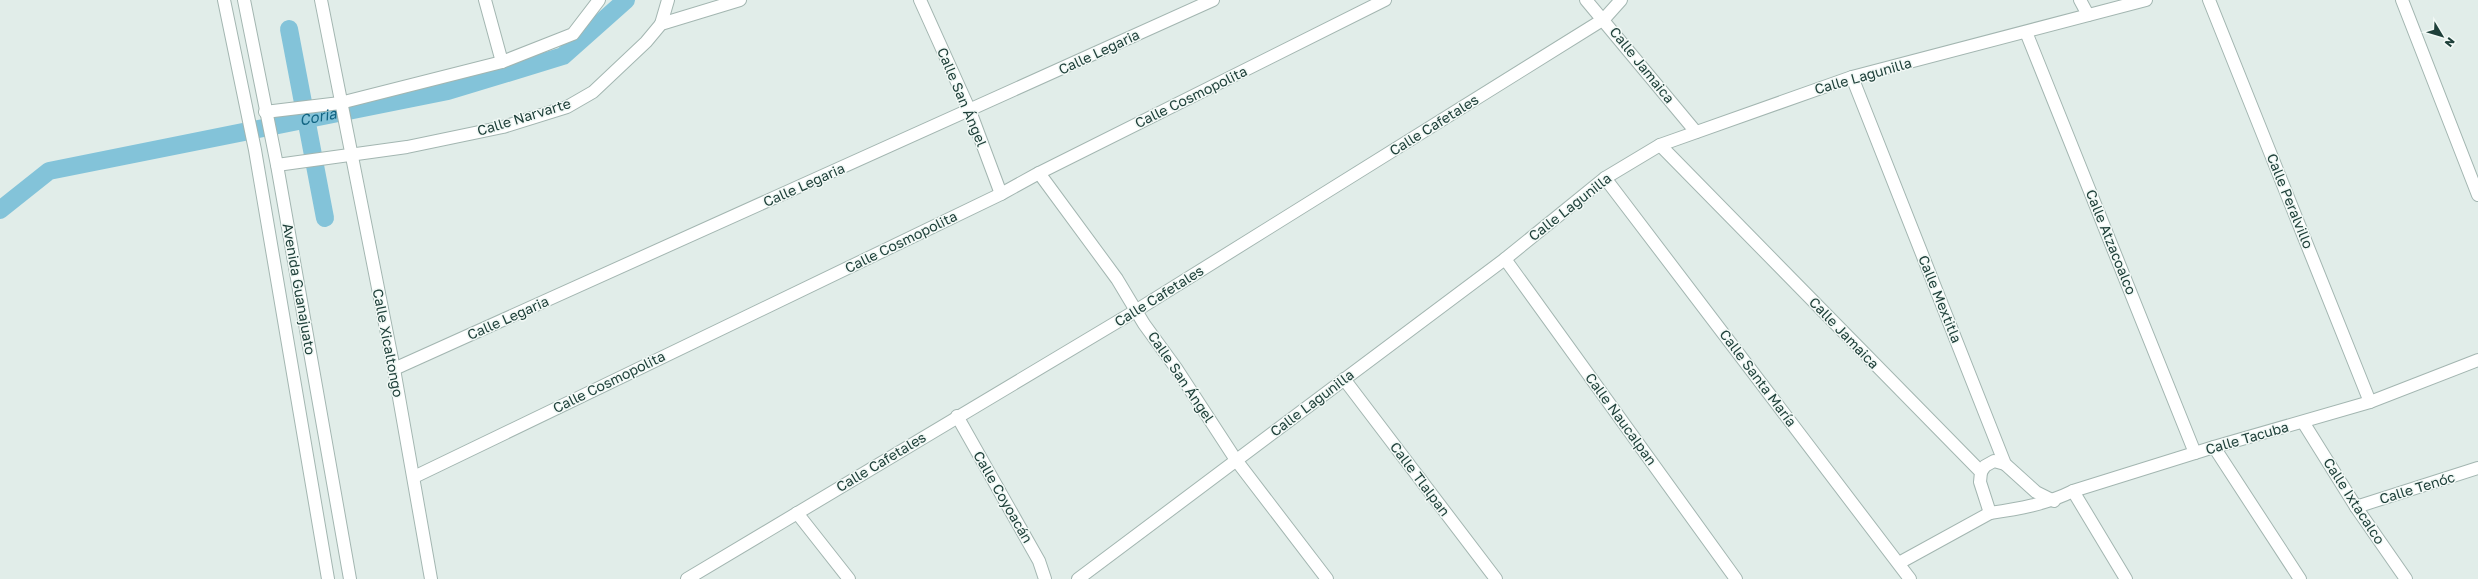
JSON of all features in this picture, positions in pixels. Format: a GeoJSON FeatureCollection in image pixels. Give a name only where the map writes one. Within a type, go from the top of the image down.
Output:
{"type":"FeatureCollection","features":[{"type":"Feature","properties":{"kind":"street","name":"Avenida Guanajuato"},"geometry":{"type":"LineString","coordinates":[[224,0],[255,150],[328,579]]}},
{"type":"Feature","properties":{"kind":"street","name":"Avenida Guanajuato"},"geometry":{"type":"LineString","coordinates":[[244,0],[276,163],[350,579]]}},
{"type":"Feature","properties":{"kind":"street","name":"Calle Xicaltongo"},"geometry":{"type":"LineString","coordinates":[[321,0],[337,106],[394,369],[432,579]]}},
{"type":"Feature","properties":{"kind":"street"},"geometry":{"type":"LineString","coordinates":[[484,0],[502,62]]}},
{"type":"Feature","properties":{"kind":"street"},"geometry":{"type":"LineString","coordinates":[[266,116],[289,110],[337,106],[502,62],[573,34],[598,0]]}},
{"type":"Feature","properties":{"kind":"street"},"geometry":{"type":"LineString","coordinates":[[661,24],[668,0]]}},
{"type":"Feature","properties":{"kind":"street"},"geometry":{"type":"LineString","coordinates":[[661,24],[740,0]]}},
{"type":"Feature","properties":{"kind":"street","name":"Calle San Ángel"},"geometry":{"type":"LineString","coordinates":[[920,0],[970,111],[1001,194]]}},
{"type":"Feature","properties":{"kind":"street","name":"Calle Legaria"},"geometry":{"type":"LineString","coordinates":[[394,369],[970,111],[1213,0]]}},
{"type":"Feature","properties":{"kind":"street","name":"Calle Cosmopolita"},"geometry":{"type":"LineString","coordinates":[[414,477],[1001,194],[1039,173],[1385,0]]}},
{"type":"Feature","properties":{"kind":"street","name":"Calle Jamaica"},"geometry":{"type":"LineString","coordinates":[[1586,0],[1604,19],[1696,132]]}},
{"type":"Feature","properties":{"kind":"street","name":"Calle Cafetales"},"geometry":{"type":"LineString","coordinates":[[687,579],[957,416],[1137,310],[1604,19],[1621,0]]}},
{"type":"Feature","properties":{"kind":"street"},"geometry":{"type":"LineString","coordinates":[[2080,0],[2088,16]]}},
{"type":"Feature","properties":{"kind":"street","name":"Calle Lagunilla"},"geometry":{"type":"LineString","coordinates":[[1078,579],[1505,259],[1605,178],[1660,146],[1852,77],[2146,0]]}},
{"type":"Feature","properties":{"kind":"street","name":"Calle Peralvillo"},"geometry":{"type":"LineString","coordinates":[[2210,0],[2370,402]]}},
{"type":"Feature","properties":{"kind":"street"},"geometry":{"type":"LineString","coordinates":[[2402,0],[2478,195]]}},
{"type":"Feature","properties":{"kind":"street","name":"Calle Narvarte"},"geometry":{"type":"LineString","coordinates":[[276,163],[298,162],[347,153],[407,147],[504,127],[567,107],[593,92],[646,42],[661,24]]}},
{"type":"Feature","properties":{"kind":"street","name":"Calle Atzacoalco"},"geometry":{"type":"LineString","coordinates":[[2026,32],[2195,452]]}},
{"type":"Feature","properties":{"kind":"street","name":"Calle Mextitla"},"geometry":{"type":"LineString","coordinates":[[1852,77],[2006,464],[2036,492],[2054,501]]}},
{"type":"Feature","properties":{"kind":"street","name":"Calle Jamaica"},"geometry":{"type":"LineString","coordinates":[[1660,146],[1981,472]]}},
{"type":"Feature","properties":{"kind":"street","name":"Calle San Ángel"},"geometry":{"type":"LineString","coordinates":[[1039,173],[1117,279],[1236,460],[1327,579]]}},
{"type":"Feature","properties":{"kind":"street","name":"Calle Santa María"},"geometry":{"type":"LineString","coordinates":[[1605,178],[1910,579]]}},
{"type":"Feature","properties":{"kind":"street","name":"Calle Naucalpan"},"geometry":{"type":"LineString","coordinates":[[1505,259],[1736,579]]}},
{"type":"Feature","properties":{"kind":"street","name":"Calle Tacuba"},"geometry":{"type":"LineString","coordinates":[[1990,513],[2014,510],[2054,501],[2073,492],[2195,452],[2370,402],[2478,360]]}},
{"type":"Feature","properties":{"kind":"street","name":"Calle Tlalpan"},"geometry":{"type":"LineString","coordinates":[[1344,380],[1496,579]]}},
{"type":"Feature","properties":{"kind":"street","name":"Calle Coyoacán"},"geometry":{"type":"LineString","coordinates":[[957,416],[1039,561],[1045,579]]}},
{"type":"Feature","properties":{"kind":"street","name":"Calle Ixtacalco"},"geometry":{"type":"LineString","coordinates":[[2302,422],[2356,507],[2406,579]]}},
{"type":"Feature","properties":{"kind":"street"},"geometry":{"type":"LineString","coordinates":[[2214,447],[2300,579]]}},
{"type":"Feature","properties":{"kind":"street"},"geometry":{"type":"LineString","coordinates":[[1898,563],[1990,513],[1980,482],[1981,472],[1986,466],[1994,461],[2006,464]]}},
{"type":"Feature","properties":{"kind":"street","name":"Calle Tenóc"},"geometry":{"type":"LineString","coordinates":[[2356,507],[2478,468]]}},
{"type":"Feature","properties":{"kind":"street"},"geometry":{"type":"LineString","coordinates":[[2073,492],[2126,579]]}},
{"type":"Feature","properties":{"kind":"street"},"geometry":{"type":"LineString","coordinates":[[797,513],[849,579]]}},
{"type":"Feature","properties":{"kind":"waterway","name":"Coria"},"geometry":{"type":"LineString","coordinates":[[0,210],[49,171],[448,91],[563,56],[626,0]]}},
{"type":"Feature","properties":{"kind":"waterway"},"geometry":{"type":"LineString","coordinates":[[289,29],[325,218]]}}]}
